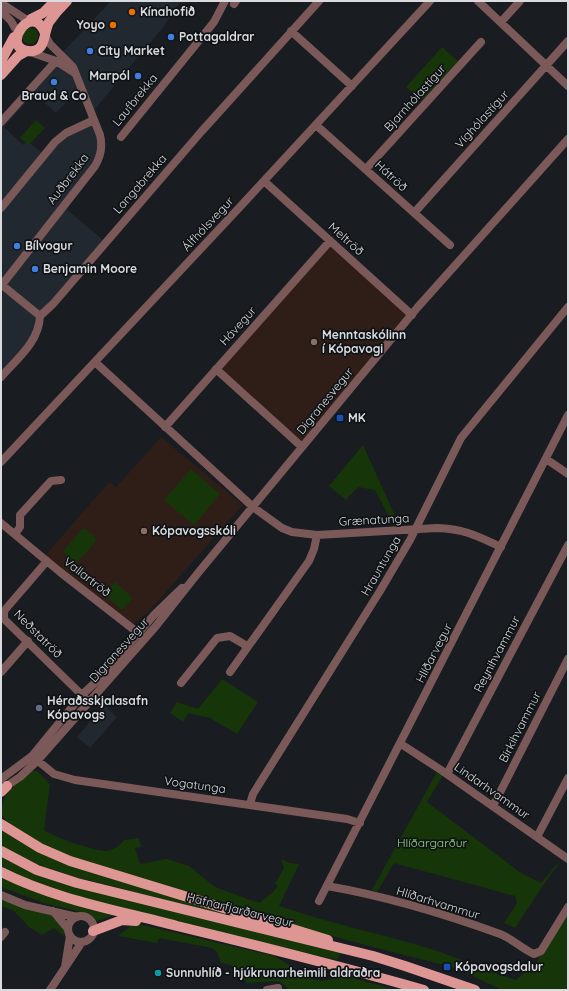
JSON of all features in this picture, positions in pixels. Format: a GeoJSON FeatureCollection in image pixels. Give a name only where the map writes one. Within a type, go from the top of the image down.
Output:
{"type":"FeatureCollection","features":[{"type":"Feature","properties":{"kind":"main road"},"geometry":{"type":"LineString","coordinates":[[1,61],[18,24],[43,13],[54,1]]}},
{"type":"Feature","properties":{"kind":"main road"},"geometry":{"type":"LineString","coordinates":[[1,75],[18,56],[42,46],[55,15],[67,1]]}},
{"type":"Feature","properties":{"kind":"main road"},"geometry":{"type":"LineString","coordinates":[[29,20],[40,24],[46,35]]}},
{"type":"Feature","properties":{"kind":"main road"},"geometry":{"type":"LineString","coordinates":[[14,33],[18,47],[29,51]]}},
{"type":"Feature","properties":{"kind":"main road"},"geometry":{"type":"LineString","coordinates":[[1,823],[40,848],[70,861],[314,935],[373,956]]}},
{"type":"Feature","properties":{"kind":"main road","name":"Hafnarfjarðarvegur"},"geometry":{"type":"LineString","coordinates":[[1,851],[37,870],[76,883],[373,956],[413,968],[475,990]]}},
{"type":"Feature","properties":{"kind":"main road"},"geometry":{"type":"LineString","coordinates":[[1,872],[33,887],[69,899],[424,990]]}},
{"type":"Feature","properties":{"kind":"main road"},"geometry":{"type":"LineString","coordinates":[[93,931],[122,920],[156,921]]}},
{"type":"Feature","properties":{"kind":"street","name":"Laufbrekka"},"geometry":{"type":"LineString","coordinates":[[121,137],[214,22],[225,1]]}},
{"type":"Feature","properties":{"kind":"street","name":"Langabrekka"},"geometry":{"type":"LineString","coordinates":[[40,316],[53,304],[196,138],[319,1]]}},
{"type":"Feature","properties":{"kind":"street","name":"Álfhólsvegur"},"geometry":{"type":"LineString","coordinates":[[1,462],[430,1]]}},
{"type":"Feature","properties":{"kind":"street"},"geometry":{"type":"LineString","coordinates":[[478,1],[568,86]]}},
{"type":"Feature","properties":{"kind":"street"},"geometry":{"type":"LineString","coordinates":[[501,22],[520,1]]}},
{"type":"Feature","properties":{"kind":"street"},"geometry":{"type":"LineString","coordinates":[[1,3],[29,20]]}},
{"type":"Feature","properties":{"kind":"street"},"geometry":{"type":"LineString","coordinates":[[1,11],[11,20],[14,33]]}},
{"type":"Feature","properties":{"kind":"street"},"geometry":{"type":"LineString","coordinates":[[291,31],[352,86]]}},
{"type":"Feature","properties":{"kind":"street","name":"Auðbrekka"},"geometry":{"type":"LineString","coordinates":[[1,285],[98,160],[102,142],[76,74],[69,61],[50,44],[46,35]]}},
{"type":"Feature","properties":{"kind":"street","name":"Víghólastígur"},"geometry":{"type":"LineString","coordinates":[[414,213],[568,41]]}},
{"type":"Feature","properties":{"kind":"street","name":"Bjarnhólastígur"},"geometry":{"type":"LineString","coordinates":[[366,169],[481,42]]}},
{"type":"Feature","properties":{"kind":"street"},"geometry":{"type":"LineString","coordinates":[[29,51],[56,61],[76,74]]}},
{"type":"Feature","properties":{"kind":"street"},"geometry":{"type":"LineString","coordinates":[[1,122],[56,61]]}},
{"type":"Feature","properties":{"kind":"street"},"geometry":{"type":"LineString","coordinates":[[1,208],[55,142],[66,133],[94,120]]}},
{"type":"Feature","properties":{"kind":"street","name":"Hátröð"},"geometry":{"type":"LineString","coordinates":[[316,125],[450,245]]}},
{"type":"Feature","properties":{"kind":"street","name":"Digranesvegur"},"geometry":{"type":"LineString","coordinates":[[34,759],[110,679],[169,600],[198,573],[412,315],[568,139]]}},
{"type":"Feature","properties":{"kind":"street","name":"Meltröð"},"geometry":{"type":"LineString","coordinates":[[264,181],[412,315]]}},
{"type":"Feature","properties":{"kind":"street","name":"Hávegur"},"geometry":{"type":"LineString","coordinates":[[165,427],[330,241]]}},
{"type":"Feature","properties":{"kind":"street"},"geometry":{"type":"LineString","coordinates":[[1,285],[40,316],[38,332],[33,341],[1,377]]}},
{"type":"Feature","properties":{"kind":"street","name":"Hrauntunga"},"geometry":{"type":"LineString","coordinates":[[250,804],[253,794],[380,591],[415,529],[466,431],[568,307]]}},
{"type":"Feature","properties":{"kind":"street","name":"Grænatunga"},"geometry":{"type":"LineString","coordinates":[[95,362],[253,507],[287,530],[300,534],[317,535],[438,528],[463,530],[501,547]]}},
{"type":"Feature","properties":{"kind":"street"},"geometry":{"type":"LineString","coordinates":[[216,369],[302,447]]}},
{"type":"Feature","properties":{"kind":"street","name":"Hlíðarvegur"},"geometry":{"type":"LineString","coordinates":[[319,901],[401,744],[568,416]]}},
{"type":"Feature","properties":{"kind":"street"},"geometry":{"type":"LineString","coordinates":[[546,459],[568,474]]}},
{"type":"Feature","properties":{"kind":"street"},"geometry":{"type":"LineString","coordinates":[[15,534],[20,528],[20,515],[51,481],[61,480]]}},
{"type":"Feature","properties":{"kind":"street","name":"Vallartröð"},"geometry":{"type":"LineString","coordinates":[[1,522],[47,561],[142,635]]}},
{"type":"Feature","properties":{"kind":"street"},"geometry":{"type":"LineString","coordinates":[[230,672],[246,646],[309,561],[317,535]]}},
{"type":"Feature","properties":{"kind":"street","name":"Reynihvammur"},"geometry":{"type":"LineString","coordinates":[[447,774],[568,545]]}},
{"type":"Feature","properties":{"kind":"street","name":"Neðstatröð"},"geometry":{"type":"LineString","coordinates":[[47,561],[3,613],[4,620],[28,641],[88,702]]}},
{"type":"Feature","properties":{"kind":"street","name":"Digranesvegur"},"geometry":{"type":"LineString","coordinates":[[3,787],[25,773],[82,695],[142,635]]}},
{"type":"Feature","properties":{"kind":"street"},"geometry":{"type":"LineString","coordinates":[[181,683],[217,638],[230,636],[246,646]]}},
{"type":"Feature","properties":{"kind":"street"},"geometry":{"type":"LineString","coordinates":[[1,672],[28,641]]}},
{"type":"Feature","properties":{"kind":"street","name":"Birkihvammur"},"geometry":{"type":"LineString","coordinates":[[493,806],[568,659]]}},
{"type":"Feature","properties":{"kind":"street","name":"Lindarhvammur"},"geometry":{"type":"LineString","coordinates":[[401,744],[447,774],[568,859]]}},
{"type":"Feature","properties":{"kind":"street","name":"Vogatunga"},"geometry":{"type":"LineString","coordinates":[[34,759],[54,774],[70,779],[250,804],[353,820],[360,823]]}},
{"type":"Feature","properties":{"kind":"street"},"geometry":{"type":"LineString","coordinates":[[536,837],[568,778]]}},
{"type":"Feature","properties":{"kind":"street","name":"Hlíðarhvammur"},"geometry":{"type":"LineString","coordinates":[[327,886],[346,888],[494,932],[510,939],[531,953],[537,954],[541,951],[568,907]]}},
{"type":"Feature","properties":{"kind":"street"},"geometry":{"type":"LineString","coordinates":[[1,895],[25,905],[77,917],[82,916],[89,920],[93,927],[93,931],[89,938],[82,942],[65,970],[50,990]]}},
{"type":"Feature","properties":{"kind":"street"},"geometry":{"type":"LineString","coordinates":[[52,911],[75,940],[82,942]]}},
{"type":"Feature","properties":{"kind":"street"},"geometry":{"type":"LineString","coordinates":[[65,970],[71,922],[77,917]]}},
{"type":"Feature","properties":{"kind":"street"},"geometry":{"type":"LineString","coordinates":[[267,990],[278,988]]}},
{"type":"Feature","properties":{"kind":"shaded area"},"geometry":{"type":"Polygon","coordinates":[[[111,1],[181,1],[164,26],[94,110],[103,154],[64,207],[104,241],[43,317],[38,340],[1,383],[1,118],[111,1]],[[78,90],[56,113],[34,93],[4,127],[23,145],[27,140],[43,154],[88,121],[88,114],[78,90]]]}},
{"type":"Feature","properties":{"kind":"shaded area","name":"Menntaskólinn í Kópavogi"},"geometry":{"type":"Polygon","coordinates":[[[330,245],[408,315],[302,442],[218,369],[330,245]]]}},
{"type":"Feature","properties":{"kind":"shaded area","name":"Kópavogsskóli"},"geometry":{"type":"Polygon","coordinates":[[[161,437],[243,505],[150,610],[130,628],[44,557],[109,482],[116,487],[161,437]]]}},
{"type":"Feature","properties":{"kind":"shaded area"},"geometry":{"type":"Polygon","coordinates":[[[104,705],[117,717],[90,748],[77,737],[104,705]]]}},
{"type":"Feature","properties":{"kind":"green space"},"geometry":{"type":"Polygon","coordinates":[[[27,28],[33,28],[38,33],[36,42],[33,44],[27,44],[22,39],[22,33],[27,28]]]}},
{"type":"Feature","properties":{"kind":"green space"},"geometry":{"type":"Polygon","coordinates":[[[442,47],[458,61],[422,101],[406,87],[442,47]]]}},
{"type":"Feature","properties":{"kind":"green space"},"geometry":{"type":"Polygon","coordinates":[[[36,120],[45,128],[29,145],[20,138],[36,120]]]}},
{"type":"Feature","properties":{"kind":"green space"},"geometry":{"type":"Polygon","coordinates":[[[363,445],[400,527],[395,528],[375,490],[358,487],[346,500],[329,486],[363,445]]]}},
{"type":"Feature","properties":{"kind":"green space"},"geometry":{"type":"Polygon","coordinates":[[[191,469],[220,494],[194,525],[164,500],[191,469]]]}},
{"type":"Feature","properties":{"kind":"green space"},"geometry":{"type":"Polygon","coordinates":[[[82,529],[85,529],[95,537],[96,541],[78,562],[75,562],[65,554],[64,550],[82,529]]]}},
{"type":"Feature","properties":{"kind":"green space"},"geometry":{"type":"Polygon","coordinates":[[[115,582],[133,598],[122,610],[104,594],[115,582]]]}},
{"type":"Feature","properties":{"kind":"green space"},"geometry":{"type":"Polygon","coordinates":[[[222,679],[258,702],[237,734],[210,718],[188,713],[183,722],[170,713],[177,702],[198,709],[222,679]]]}},
{"type":"Feature","properties":{"kind":"green space"},"geometry":{"type":"Polygon","coordinates":[[[32,771],[37,771],[50,784],[44,830],[65,840],[106,851],[112,850],[124,840],[139,838],[141,847],[135,848],[140,864],[167,859],[189,866],[215,887],[259,903],[272,893],[278,886],[275,884],[284,868],[281,859],[289,863],[299,864],[279,906],[317,918],[431,949],[516,980],[536,963],[568,911],[568,990],[502,990],[460,970],[444,965],[269,918],[74,859],[37,843],[11,825],[5,820],[2,814],[2,807],[7,794],[16,784],[32,771]]]}},
{"type":"Feature","properties":{"kind":"green space","name":"Hlíðargarður"},"geometry":{"type":"Polygon","coordinates":[[[437,772],[443,775],[427,802],[521,873],[541,883],[557,864],[558,865],[515,928],[504,923],[517,903],[515,896],[394,863],[377,892],[372,890],[437,772]]]}},
{"type":"Feature","properties":{"kind":"green space"},"geometry":{"type":"Polygon","coordinates":[[[1,828],[22,841],[272,927],[72,876],[34,863],[1,847],[1,828]]]}},
{"type":"Feature","properties":{"kind":"green space"},"geometry":{"type":"Polygon","coordinates":[[[1,857],[26,870],[342,952],[337,960],[98,903],[39,884],[1,866],[1,857]]]}},
{"type":"Feature","properties":{"kind":"green space"},"geometry":{"type":"Polygon","coordinates":[[[1,874],[114,915],[97,921],[89,914],[44,903],[1,887],[1,874]]]}},
{"type":"Feature","properties":{"kind":"green space"},"geometry":{"type":"Polygon","coordinates":[[[1,898],[51,915],[64,928],[64,936],[54,928],[42,935],[29,927],[13,910],[1,906],[1,898]]]}},
{"type":"Feature","properties":{"kind":"green space"},"geometry":{"type":"Polygon","coordinates":[[[134,923],[274,956],[300,971],[308,978],[322,981],[345,976],[397,990],[290,990],[279,981],[247,983],[231,965],[221,963],[217,952],[212,948],[159,938],[157,943],[118,936],[134,923]]]}},
{"type":"Feature","properties":{"kind":"place","name":"Kínahofið"},"geometry":{"type":"Point","coordinates":[132,12]}},
{"type":"Feature","properties":{"kind":"place","name":"Yoyo"},"geometry":{"type":"Point","coordinates":[113,25]}},
{"type":"Feature","properties":{"kind":"place","name":"Pottagaldrar"},"geometry":{"type":"Point","coordinates":[171,37]}},
{"type":"Feature","properties":{"kind":"place","name":"City Market"},"geometry":{"type":"Point","coordinates":[90,51]}},
{"type":"Feature","properties":{"kind":"place","name":"Marpól"},"geometry":{"type":"Point","coordinates":[138,76]}},
{"type":"Feature","properties":{"kind":"place","name":"Braud & Co"},"geometry":{"type":"Point","coordinates":[54,82]}},
{"type":"Feature","properties":{"kind":"place","name":"Bílvogur"},"geometry":{"type":"Point","coordinates":[17,246]}},
{"type":"Feature","properties":{"kind":"place","name":"Benjamin Moore"},"geometry":{"type":"Point","coordinates":[35,269]}},
{"type":"Feature","properties":{"kind":"place","name":"Menntaskólinn í Kópavogi"},"geometry":{"type":"Point","coordinates":[314,342]}},
{"type":"Feature","properties":{"kind":"place","name":"MK"},"geometry":{"type":"Point","coordinates":[340,418]}},
{"type":"Feature","properties":{"kind":"place","name":"Kópavogsskóli"},"geometry":{"type":"Point","coordinates":[144,531]}},
{"type":"Feature","properties":{"kind":"place","name":"Héraðsskjalasafn Kópavogs"},"geometry":{"type":"Point","coordinates":[39,708]}},
{"type":"Feature","properties":{"kind":"place","name":"Kópavogsdalur"},"geometry":{"type":"Point","coordinates":[447,967]}},
{"type":"Feature","properties":{"kind":"place","name":"Sunnuhlíð - hjúkrunarheimili aldraðra"},"geometry":{"type":"Point","coordinates":[158,973]}}]}
